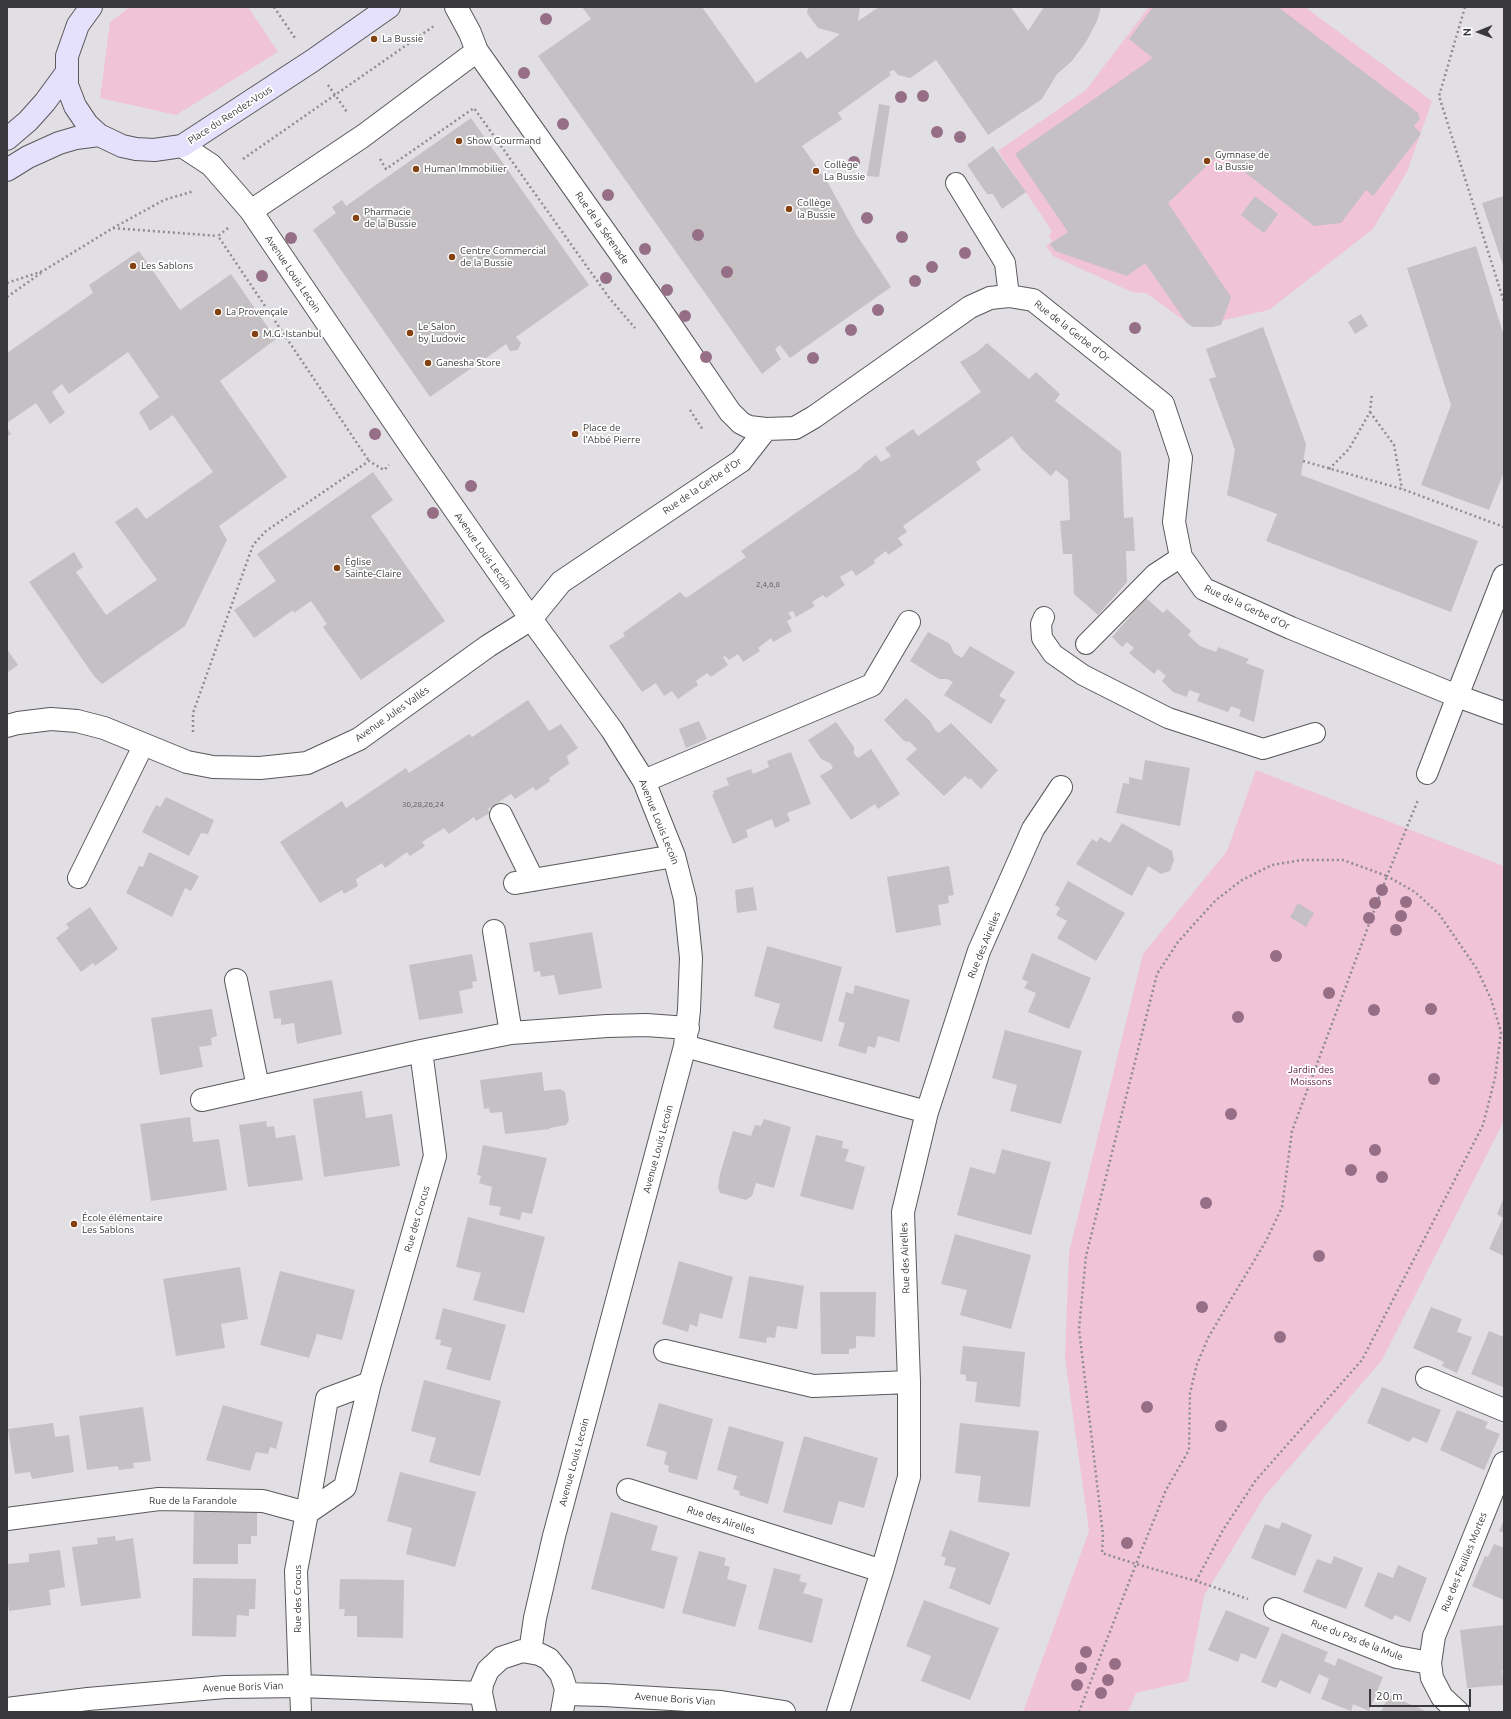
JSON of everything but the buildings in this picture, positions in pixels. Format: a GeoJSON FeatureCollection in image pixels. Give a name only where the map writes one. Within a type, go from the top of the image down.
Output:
{"type":"FeatureCollection","features":[{"type":"Feature","properties":{"kind":"main road","name":"Place du Rendez-Vous"},"geometry":{"type":"LineString","coordinates":[[91,7],[78,25],[67,56],[67,85],[75,106],[87,124],[99,135],[112,142],[136,149],[154,150],[182,146],[312,61],[389,7]]}},
{"type":"Feature","properties":{"kind":"main road"},"geometry":{"type":"LineString","coordinates":[[7,139],[28,121],[41,107],[67,72]]}},
{"type":"Feature","properties":{"kind":"main road"},"geometry":{"type":"LineString","coordinates":[[7,170],[28,157],[59,143],[76,138],[99,135]]}},
{"type":"Feature","properties":{"kind":"street","name":"Rue de la Sérenade"},"geometry":{"type":"LineString","coordinates":[[456,7],[470,33],[477,51],[685,344],[730,412],[741,423],[749,427],[766,429]]}},
{"type":"Feature","properties":{"kind":"street"},"geometry":{"type":"LineString","coordinates":[[251,211],[364,136],[477,51]]}},
{"type":"Feature","properties":{"kind":"street","name":"Avenue Louis Lecoin"},"geometry":{"type":"LineString","coordinates":[[182,146],[211,165],[251,211],[412,448],[531,619],[612,730],[644,782],[674,856],[685,899],[691,958],[687,1037],[554,1536],[535,1618],[530,1652]]}},
{"type":"Feature","properties":{"kind":"street","name":"Rue de la Gerbe d'Or"},"geometry":{"type":"LineString","coordinates":[[531,619],[561,582],[741,461],[766,429],[795,428],[814,417],[970,307],[990,298],[1009,296],[1033,300],[1163,404],[1181,458],[1174,522],[1181,557],[1204,589],[1291,628],[1457,696],[1504,713]]}},
{"type":"Feature","properties":{"kind":"street"},"geometry":{"type":"LineString","coordinates":[[1457,696],[1504,576]]}},
{"type":"Feature","properties":{"kind":"street","name":"Avenue Jules Vallés"},"geometry":{"type":"LineString","coordinates":[[7,726],[50,719],[77,721],[104,728],[188,762],[213,767],[260,768],[307,763],[359,739],[488,646],[531,619]]}},
{"type":"Feature","properties":{"kind":"street"},"geometry":{"type":"LineString","coordinates":[[644,782],[872,685],[909,622]]}},
{"type":"Feature","properties":{"kind":"street","name":"Rue des Airelles"},"geometry":{"type":"LineString","coordinates":[[838,1712],[882,1571],[909,1477],[909,1382],[903,1212],[926,1112],[979,951],[1033,829],[1061,787]]}},
{"type":"Feature","properties":{"kind":"street"},"geometry":{"type":"LineString","coordinates":[[501,816],[524,882],[674,856]]}},
{"type":"Feature","properties":{"kind":"street"},"geometry":{"type":"LineString","coordinates":[[494,931],[511,1033]]}},
{"type":"Feature","properties":{"kind":"street"},"geometry":{"type":"LineString","coordinates":[[236,980],[258,1087]]}},
{"type":"Feature","properties":{"kind":"street"},"geometry":{"type":"LineString","coordinates":[[202,1100],[511,1033],[607,1026],[646,1025],[926,1112]]}},
{"type":"Feature","properties":{"kind":"street","name":"Rue des Crocus"},"geometry":{"type":"LineString","coordinates":[[307,1513],[345,1487],[370,1382],[435,1156],[421,1052]]}},
{"type":"Feature","properties":{"kind":"street"},"geometry":{"type":"LineString","coordinates":[[664,1351],[813,1386],[909,1382]]}},
{"type":"Feature","properties":{"kind":"street"},"geometry":{"type":"LineString","coordinates":[[1427,1378],[1504,1410]]}},
{"type":"Feature","properties":{"kind":"street","name":"Rue des Crocus"},"geometry":{"type":"LineString","coordinates":[[300,1686],[296,1571],[327,1399],[370,1382]]}},
{"type":"Feature","properties":{"kind":"street","name":"Rue des Feuilles Mortes"},"geometry":{"type":"LineString","coordinates":[[1430,1663],[1434,1636],[1504,1463]]}},
{"type":"Feature","properties":{"kind":"street","name":"Rue des Airelles"},"geometry":{"type":"LineString","coordinates":[[628,1490],[882,1571]]}},
{"type":"Feature","properties":{"kind":"street","name":"Rue de la Farandole"},"geometry":{"type":"LineString","coordinates":[[7,1519],[159,1499],[263,1501],[307,1513]]}},
{"type":"Feature","properties":{"kind":"street","name":"Rue du Pas de la Mule"},"geometry":{"type":"LineString","coordinates":[[1275,1609],[1396,1657],[1430,1663]]}},
{"type":"Feature","properties":{"kind":"street"},"geometry":{"type":"LineString","coordinates":[[483,1703],[484,1677],[493,1664],[508,1654],[522,1651],[539,1654],[553,1663],[564,1679],[564,1703]]}},
{"type":"Feature","properties":{"kind":"street"},"geometry":{"type":"LineString","coordinates":[[1430,1663],[1432,1678],[1442,1697],[1458,1712]]}},
{"type":"Feature","properties":{"kind":"street","name":"Avenue Boris Vian"},"geometry":{"type":"LineString","coordinates":[[7,1709],[64,1701],[225,1687],[300,1686],[483,1703]]}},
{"type":"Feature","properties":{"kind":"street","name":"Avenue Boris Vian"},"geometry":{"type":"LineString","coordinates":[[564,1703],[604,1695],[721,1702],[784,1712]]}},
{"type":"Feature","properties":{"kind":"lane"},"geometry":{"type":"LineString","coordinates":[[956,183],[1005,263],[1009,296]]}},
{"type":"Feature","properties":{"kind":"lane"},"geometry":{"type":"LineString","coordinates":[[1086,644],[1155,574],[1181,557]]}},
{"type":"Feature","properties":{"kind":"lane"},"geometry":{"type":"LineString","coordinates":[[1044,617],[1040,624],[1042,638],[1053,654],[1083,674],[1168,718],[1263,749],[1315,733]]}},
{"type":"Feature","properties":{"kind":"lane"},"geometry":{"type":"LineString","coordinates":[[1427,774],[1457,696]]}},
{"type":"Feature","properties":{"kind":"lane"},"geometry":{"type":"LineString","coordinates":[[78,878],[144,744]]}},
{"type":"Feature","properties":{"kind":"lane"},"geometry":{"type":"LineString","coordinates":[[300,1686],[301,1712]]}},
{"type":"Feature","properties":{"kind":"path"},"geometry":{"type":"LineString","coordinates":[[274,7],[299,42]]}},
{"type":"Feature","properties":{"kind":"path"},"geometry":{"type":"LineString","coordinates":[[1464,7],[1439,96],[1504,302]]}},
{"type":"Feature","properties":{"kind":"path"},"geometry":{"type":"LineString","coordinates":[[241,160],[429,30]]}},
{"type":"Feature","properties":{"kind":"path"},"geometry":{"type":"LineString","coordinates":[[386,169],[474,108],[610,299],[635,329]]}},
{"type":"Feature","properties":{"kind":"path"},"geometry":{"type":"LineString","coordinates":[[7,297],[43,271],[113,228],[164,200],[201,189]]}},
{"type":"Feature","properties":{"kind":"path"},"geometry":{"type":"LineString","coordinates":[[113,228],[218,236],[251,211]]}},
{"type":"Feature","properties":{"kind":"path"},"geometry":{"type":"LineString","coordinates":[[218,236],[369,461],[384,470],[412,448]]}},
{"type":"Feature","properties":{"kind":"path"},"geometry":{"type":"LineString","coordinates":[[7,283],[43,271]]}},
{"type":"Feature","properties":{"kind":"path"},"geometry":{"type":"LineString","coordinates":[[1328,469],[1349,449],[1370,412],[1372,393]]}},
{"type":"Feature","properties":{"kind":"path"},"geometry":{"type":"LineString","coordinates":[[687,404],[703,430]]}},
{"type":"Feature","properties":{"kind":"path"},"geometry":{"type":"LineString","coordinates":[[1370,412],[1394,445],[1402,489]]}},
{"type":"Feature","properties":{"kind":"path"},"geometry":{"type":"LineString","coordinates":[[192,737],[193,713],[253,545],[266,531],[369,461]]}},
{"type":"Feature","properties":{"kind":"path"},"geometry":{"type":"LineString","coordinates":[[1303,461],[1402,489],[1504,527]]}},
{"type":"Feature","properties":{"kind":"path"},"geometry":{"type":"LineString","coordinates":[[1079,1712],[1166,1490],[1189,1450],[1190,1393],[1200,1357],[1209,1336],[1266,1241],[1282,1207],[1292,1131],[1427,774]]}},
{"type":"Feature","properties":{"kind":"path"},"geometry":{"type":"LineString","coordinates":[[1196,1581],[1223,1530],[1256,1480],[1362,1360],[1485,1118],[1495,1078],[1501,1032],[1491,999],[1477,969],[1439,914],[1415,892],[1388,876],[1343,860],[1302,860],[1272,865],[1242,880],[1216,900],[1178,942],[1157,974],[1086,1256],[1084,1270],[1079,1329],[1103,1535],[1102,1553],[1196,1581],[1275,1609]]}},
{"type":"Feature","properties":{"kind":"green space"},"geometry":{"type":"Polygon","coordinates":[[[130,7],[248,7],[278,52],[176,115],[100,98],[110,22],[130,7]]]}},
{"type":"Feature","properties":{"kind":"green space","name":"Gymnase de la Bussie"},"geometry":{"type":"Polygon","coordinates":[[[1149,7],[1305,7],[1432,101],[1407,172],[1373,229],[1269,310],[1193,327],[1146,293],[1132,292],[1053,256],[1046,246],[1052,241],[1049,235],[1052,231],[998,151],[1086,90],[1149,7]]]}},
{"type":"Feature","properties":{"kind":"green space","name":"Jardin des Moissons"},"geometry":{"type":"Polygon","coordinates":[[[1256,770],[1504,866],[1504,1121],[1382,1360],[1264,1497],[1204,1596],[1188,1681],[1136,1693],[1128,1712],[1023,1712],[1089,1531],[1065,1358],[1069,1252],[1143,954],[1227,851],[1256,770]]]}},
{"type":"Feature","properties":{"kind":"place","name":"La Bussie"},"geometry":{"type":"Point","coordinates":[374,39]}},
{"type":"Feature","properties":{"kind":"place","name":"Show Gourmand"},"geometry":{"type":"Point","coordinates":[459,141]}},
{"type":"Feature","properties":{"kind":"place","name":"Gymnase de la Bussie"},"geometry":{"type":"Point","coordinates":[1207,161]}},
{"type":"Feature","properties":{"kind":"place","name":"Human Immobilier"},"geometry":{"type":"Point","coordinates":[416,169]}},
{"type":"Feature","properties":{"kind":"place","name":"Collège La Bussie"},"geometry":{"type":"Point","coordinates":[816,171]}},
{"type":"Feature","properties":{"kind":"place","name":"Collège la Bussie"},"geometry":{"type":"Point","coordinates":[789,209]}},
{"type":"Feature","properties":{"kind":"place","name":"Pharmacie de la Bussie"},"geometry":{"type":"Point","coordinates":[356,218]}},
{"type":"Feature","properties":{"kind":"place","name":"Centre Commercial de la Bussie"},"geometry":{"type":"Point","coordinates":[452,257]}},
{"type":"Feature","properties":{"kind":"place","name":"Les Sablons"},"geometry":{"type":"Point","coordinates":[133,266]}},
{"type":"Feature","properties":{"kind":"place","name":"La Provençale"},"geometry":{"type":"Point","coordinates":[218,312]}},
{"type":"Feature","properties":{"kind":"place","name":"Le Salon by Ludovic"},"geometry":{"type":"Point","coordinates":[410,333]}},
{"type":"Feature","properties":{"kind":"place","name":"M.G. Istanbul"},"geometry":{"type":"Point","coordinates":[255,334]}},
{"type":"Feature","properties":{"kind":"place","name":"Ganesha Store"},"geometry":{"type":"Point","coordinates":[428,363]}},
{"type":"Feature","properties":{"kind":"place","name":"Place de l'Abbé Pierre"},"geometry":{"type":"Point","coordinates":[575,434]}},
{"type":"Feature","properties":{"kind":"place","name":"Église Sainte-Claire"},"geometry":{"type":"Point","coordinates":[337,568]}},
{"type":"Feature","properties":{"kind":"place","name":"École élémentaire Les Sablons"},"geometry":{"type":"Point","coordinates":[74,1224]}}]}
